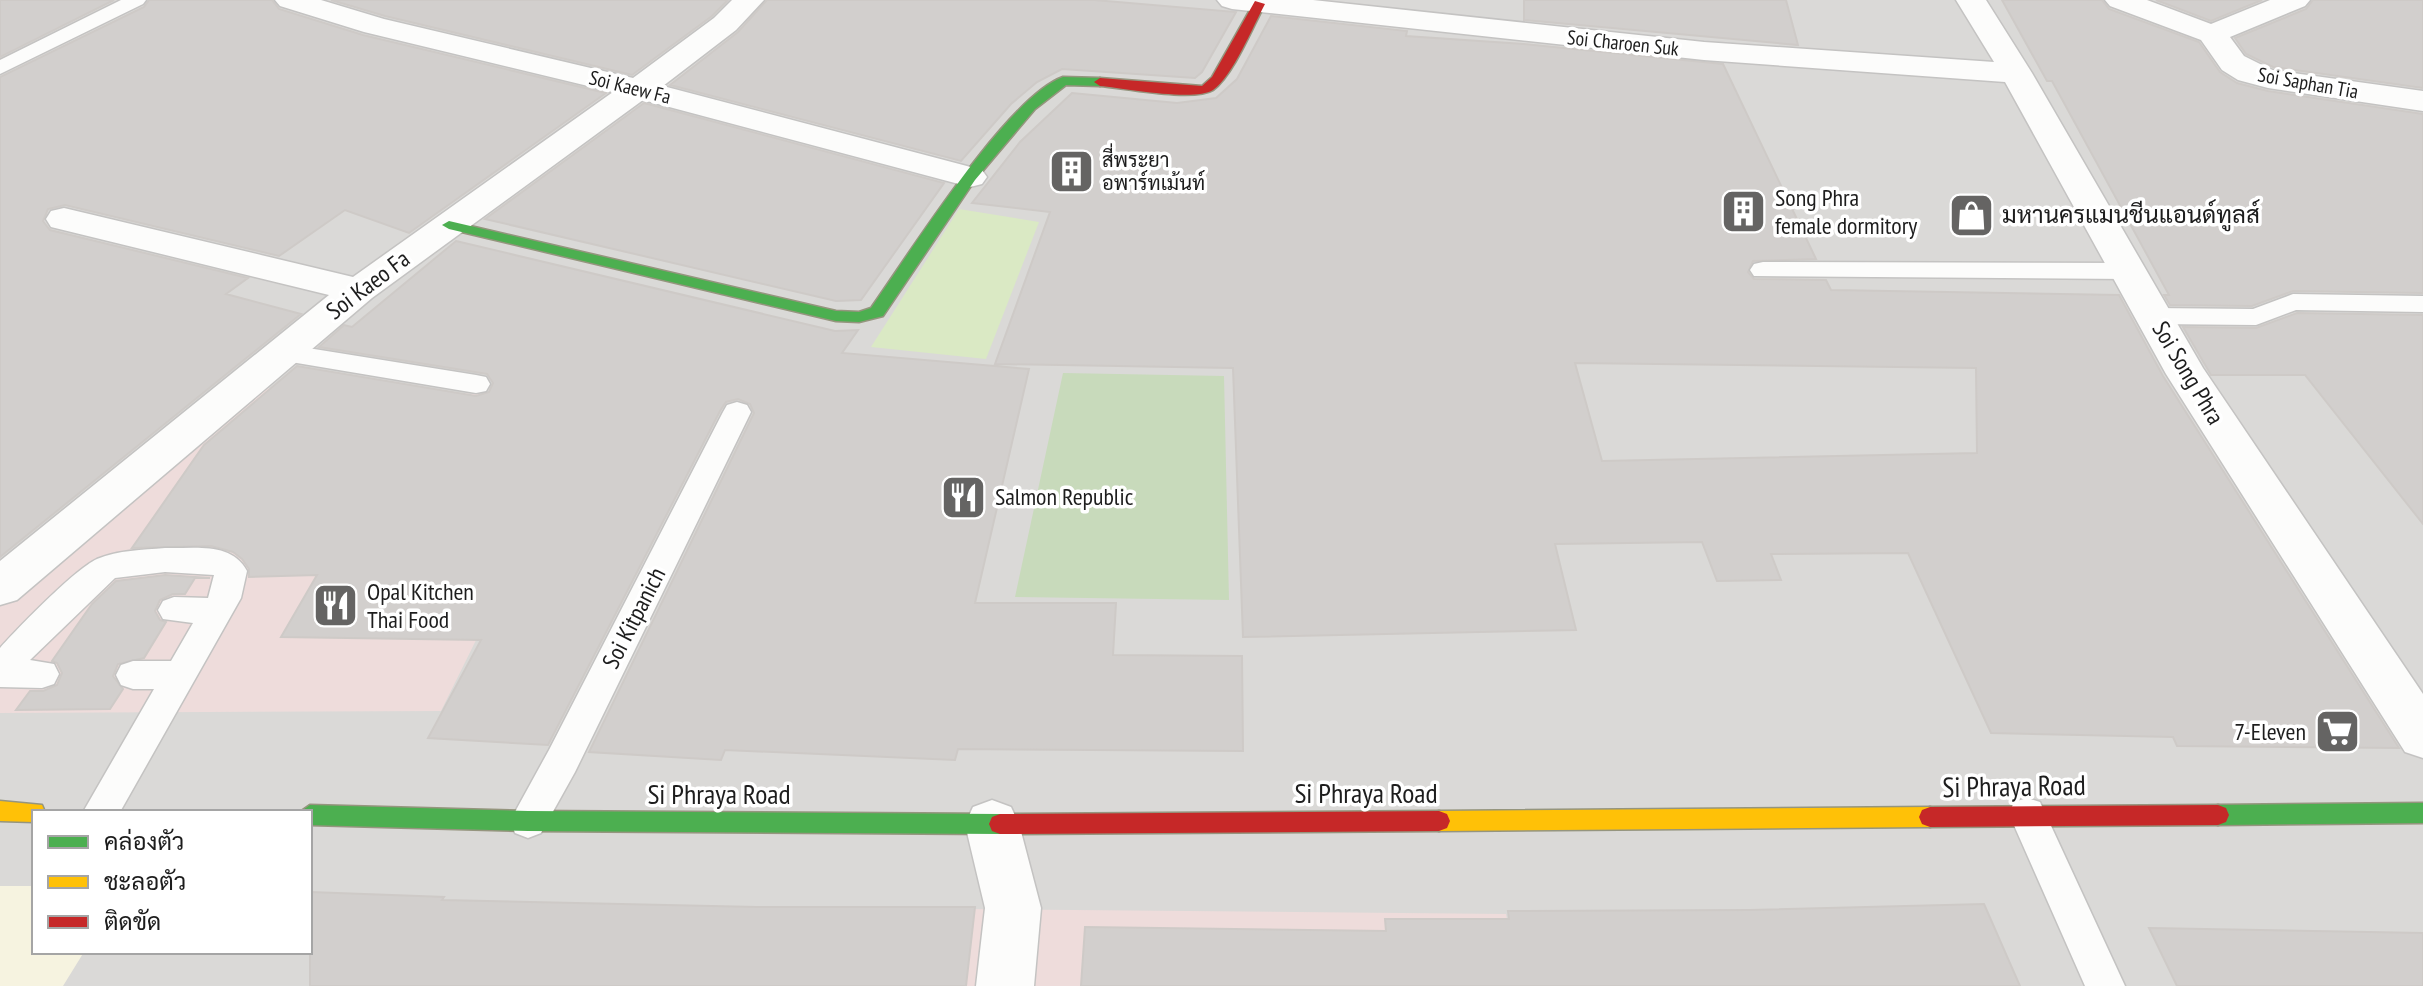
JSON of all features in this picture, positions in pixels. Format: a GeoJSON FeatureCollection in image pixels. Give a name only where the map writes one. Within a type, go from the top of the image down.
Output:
{"type":"FeatureCollection","features":[{"type":"Feature","properties":{"kind":"main road"},"geometry":{"type":"LineString","coordinates":[[449,225],[836,316],[859,317],[877,312],[970,177],[1030,106],[1063,81],[1192,91],[1206,89],[1217,79],[1245,2]]}},
{"type":"Feature","properties":{"kind":"main road"},"geometry":{"type":"LineString","coordinates":[[0,811],[32,812]]}},
{"type":"Feature","properties":{"kind":"main road","name":"Si Phraya Road"},"geometry":{"type":"LineString","coordinates":[[312,815],[528,821],[992,824],[2423,813]]}},
{"type":"Feature","properties":{"kind":"street","name":"Soi Kaew Fa"},"geometry":{"type":"LineString","coordinates":[[290,0],[375,26],[639,89],[970,177]]}},
{"type":"Feature","properties":{"kind":"street","name":"Soi Kaeo Fa"},"geometry":{"type":"LineString","coordinates":[[0,587],[359,290],[639,89],[725,24],[749,0]]}},
{"type":"Feature","properties":{"kind":"street","name":"Soi Song Phra"},"geometry":{"type":"LineString","coordinates":[[1971,0],[2016,73],[2186,374],[2423,736]]}},
{"type":"Feature","properties":{"kind":"street"},"geometry":{"type":"LineString","coordinates":[[2120,0],[2212,34],[2295,0]]}},
{"type":"Feature","properties":{"kind":"street","name":"Soi Charoen Suk"},"geometry":{"type":"LineString","coordinates":[[1245,2],[1338,6],[1704,51],[2016,73]]}},
{"type":"Feature","properties":{"kind":"street","name":"Soi Saphan Tia"},"geometry":{"type":"LineString","coordinates":[[2212,34],[2233,63],[2249,73],[2268,79],[2423,101]]}},
{"type":"Feature","properties":{"kind":"street"},"geometry":{"type":"LineString","coordinates":[[64,219],[359,290]]}},
{"type":"Feature","properties":{"kind":"street"},"geometry":{"type":"LineString","coordinates":[[992,824],[1013,908],[1005,986]]}},
{"type":"Feature","properties":{"kind":"lane"},"geometry":{"type":"LineString","coordinates":[[0,68],[136,0]]}},
{"type":"Feature","properties":{"kind":"lane"},"geometry":{"type":"LineString","coordinates":[[1763,270],[2129,271]]}},
{"type":"Feature","properties":{"kind":"lane"},"geometry":{"type":"LineString","coordinates":[[2153,316],[2256,317],[2293,302],[2423,304]]}},
{"type":"Feature","properties":{"kind":"lane"},"geometry":{"type":"LineString","coordinates":[[283,353],[476,384]]}},
{"type":"Feature","properties":{"kind":"lane","name":"Soi Kitpanich"},"geometry":{"type":"LineString","coordinates":[[528,821],[562,761],[737,412]]}},
{"type":"Feature","properties":{"kind":"lane"},"geometry":{"type":"LineString","coordinates":[[0,672],[73,610],[105,569],[127,563],[165,560],[219,561],[231,571],[225,598],[102,810]]}},
{"type":"Feature","properties":{"kind":"lane"},"geometry":{"type":"LineString","coordinates":[[174,610],[217,611]]}},
{"type":"Feature","properties":{"kind":"lane"},"geometry":{"type":"LineString","coordinates":[[0,672],[42,674]]}},
{"type":"Feature","properties":{"kind":"lane"},"geometry":{"type":"LineString","coordinates":[[133,675],[181,675]]}},
{"type":"Feature","properties":{"kind":"lane"},"geometry":{"type":"LineString","coordinates":[[2027,814],[2105,986]]}},
{"type":"Feature","properties":{"kind":"shaded area"},"geometry":{"type":"Polygon","coordinates":[[[0,0],[2423,0],[2423,986],[0,986],[0,0]]]}},
{"type":"Feature","properties":{"kind":"shaded area"},"geometry":{"type":"Polygon","coordinates":[[[264,388],[596,397],[441,711],[0,713],[0,606],[264,388]]]}},
{"type":"Feature","properties":{"kind":"shaded area"},"geometry":{"type":"Polygon","coordinates":[[[0,886],[32,886],[32,954],[83,954],[63,986],[0,986],[0,886]]]}},
{"type":"Feature","properties":{"kind":"shaded area"},"geometry":{"type":"Polygon","coordinates":[[[746,907],[1506,914],[1521,986],[720,986],[746,907]]]}},
{"type":"Feature","properties":{"kind":"green space"},"geometry":{"type":"Polygon","coordinates":[[[959,209],[1039,222],[986,359],[871,347],[959,209]]]}},
{"type":"Feature","properties":{"kind":"green space"},"geometry":{"type":"Polygon","coordinates":[[[1063,373],[1224,376],[1229,600],[1015,597],[1063,373]]]}},
{"type":"Feature","properties":{"kind":"building"},"geometry":{"type":"Polygon","coordinates":[[[0,0],[114,0],[0,57],[0,0]]]}},
{"type":"Feature","properties":{"kind":"building"},"geometry":{"type":"Polygon","coordinates":[[[149,0],[272,0],[279,9],[363,35],[606,93],[409,233],[345,210],[279,256],[65,205],[48,209],[43,221],[50,230],[248,278],[226,294],[301,314],[0,557],[0,77],[144,7],[149,0]]]}},
{"type":"Feature","properties":{"kind":"building"},"geometry":{"type":"Polygon","coordinates":[[[331,0],[728,0],[712,16],[632,75],[385,16],[331,0]]]}},
{"type":"Feature","properties":{"kind":"building"},"geometry":{"type":"Polygon","coordinates":[[[767,0],[1094,0],[1236,12],[1202,72],[1195,78],[1062,69],[1037,82],[1011,104],[961,161],[670,85],[738,32],[767,0]]]}},
{"type":"Feature","properties":{"kind":"building"},"geometry":{"type":"Polygon","coordinates":[[[1524,0],[1786,0],[1798,45],[1524,20],[1524,0]]]}},
{"type":"Feature","properties":{"kind":"building"},"geometry":{"type":"Polygon","coordinates":[[[2002,0],[2102,0],[2109,9],[2199,42],[2220,72],[2237,83],[2268,91],[2423,114],[2423,293],[2293,291],[2252,306],[2170,305],[2164,295],[2169,295],[2052,81],[2047,81],[2002,0]]]}},
{"type":"Feature","properties":{"kind":"building"},"geometry":{"type":"Polygon","coordinates":[[[2156,0],[2262,0],[2211,21],[2156,0]]]}},
{"type":"Feature","properties":{"kind":"building"},"geometry":{"type":"Polygon","coordinates":[[[2313,0],[2423,0],[2423,88],[2273,67],[2246,54],[2235,38],[2306,9],[2313,0]]]}},
{"type":"Feature","properties":{"kind":"building"},"geometry":{"type":"Polygon","coordinates":[[[1271,16],[1407,31],[1406,36],[1524,44],[1723,64],[1816,259],[1753,261],[1748,272],[1754,279],[1826,280],[1831,290],[2119,295],[2163,376],[2399,748],[2177,746],[2173,737],[1991,733],[1908,553],[1771,554],[1781,580],[1717,581],[1702,542],[1555,544],[1576,630],[1243,637],[1233,368],[995,364],[1050,212],[972,203],[1020,142],[1072,93],[1177,103],[1216,98],[1237,79],[1271,16]],[[1575,363],[1602,461],[1977,453],[1976,368],[1575,363]]]}},
{"type":"Feature","properties":{"kind":"building"},"geometry":{"type":"Polygon","coordinates":[[[644,103],[944,183],[861,300],[836,301],[485,219],[644,103]]]}},
{"type":"Feature","properties":{"kind":"building"},"geometry":{"type":"Polygon","coordinates":[[[456,241],[835,331],[858,330],[842,353],[1029,369],[975,603],[1116,603],[1113,655],[1242,656],[1243,751],[958,749],[955,760],[725,750],[721,760],[589,752],[754,413],[750,404],[738,399],[726,402],[720,411],[548,745],[428,738],[481,640],[281,637],[317,575],[249,577],[249,569],[242,559],[233,552],[211,546],[132,548],[204,445],[297,366],[476,396],[489,392],[493,383],[487,374],[319,347],[344,325],[352,327],[456,241]]]}},
{"type":"Feature","properties":{"kind":"building"},"geometry":{"type":"Polygon","coordinates":[[[2297,313],[2423,315],[2423,524],[2305,375],[2211,375],[2183,327],[2256,328],[2297,313]]]}},
{"type":"Feature","properties":{"kind":"building"},"geometry":{"type":"Polygon","coordinates":[[[165,575],[210,578],[195,578],[185,594],[173,594],[160,600],[155,611],[160,620],[166,622],[144,658],[118,664],[113,676],[123,689],[110,709],[16,710],[30,691],[43,691],[57,685],[62,673],[57,663],[52,661],[92,604],[116,581],[165,575]]]}},
{"type":"Feature","properties":{"kind":"building"},"geometry":{"type":"Polygon","coordinates":[[[312,892],[444,897],[442,900],[757,907],[975,907],[966,986],[310,986],[312,892]]]}},
{"type":"Feature","properties":{"kind":"building"},"geometry":{"type":"Polygon","coordinates":[[[1984,904],[2020,986],[1081,986],[1085,927],[1386,931],[1385,919],[1509,919],[1508,911],[1750,910],[1984,904]]]}},
{"type":"Feature","properties":{"kind":"building"},"geometry":{"type":"Polygon","coordinates":[[[2149,928],[2423,933],[2423,986],[2177,986],[2149,928]]]}},
{"type":"Feature","properties":{"kind":"traffic: fast"},"geometry":{"type":"LineString","coordinates":[[449,225],[836,316],[859,317],[877,312],[970,177],[1030,106],[1063,81],[1100,82]]}},
{"type":"Feature","properties":{"kind":"traffic: fast"},"geometry":{"type":"LineString","coordinates":[[2218,815],[2423,813]]}},
{"type":"Feature","properties":{"kind":"traffic: fast"},"geometry":{"type":"LineString","coordinates":[[312,815],[528,821],[1000,824]]}},
{"type":"Feature","properties":{"kind":"traffic: slow"},"geometry":{"type":"LineString","coordinates":[[0,811],[32,812]]}},
{"type":"Feature","properties":{"kind":"traffic: slow"},"geometry":{"type":"LineString","coordinates":[[1439,821],[1930,817]]}},
{"type":"Feature","properties":{"kind":"traffic: jam"},"geometry":{"type":"LineString","coordinates":[[1100,82],[1192,91],[1206,89],[1217,79],[1259,4]]}},
{"type":"Feature","properties":{"kind":"traffic: jam"},"geometry":{"type":"LineString","coordinates":[[1930,817],[2218,815]]}},
{"type":"Feature","properties":{"kind":"traffic: jam"},"geometry":{"type":"LineString","coordinates":[[1000,824],[1439,821]]}},
{"type":"Feature","properties":{"kind":"place","name":"สี่พระยา อพาร์ทเม้นท์"},"geometry":{"type":"Point","coordinates":[1071,171]}},
{"type":"Feature","properties":{"kind":"place","name":"Song Phra female dormitory"},"geometry":{"type":"Point","coordinates":[1744,212]}},
{"type":"Feature","properties":{"kind":"place","name":"มหานครแมนชีนแอนด์ทูลส์"},"geometry":{"type":"Point","coordinates":[1971,215]}},
{"type":"Feature","properties":{"kind":"place","name":"Salmon Republic"},"geometry":{"type":"Point","coordinates":[964,497]}},
{"type":"Feature","properties":{"kind":"place","name":"Opal Kitchen Thai Food"},"geometry":{"type":"Point","coordinates":[336,606]}},
{"type":"Feature","properties":{"kind":"place","name":"7-Eleven"},"geometry":{"type":"Point","coordinates":[2337,732]}}]}
